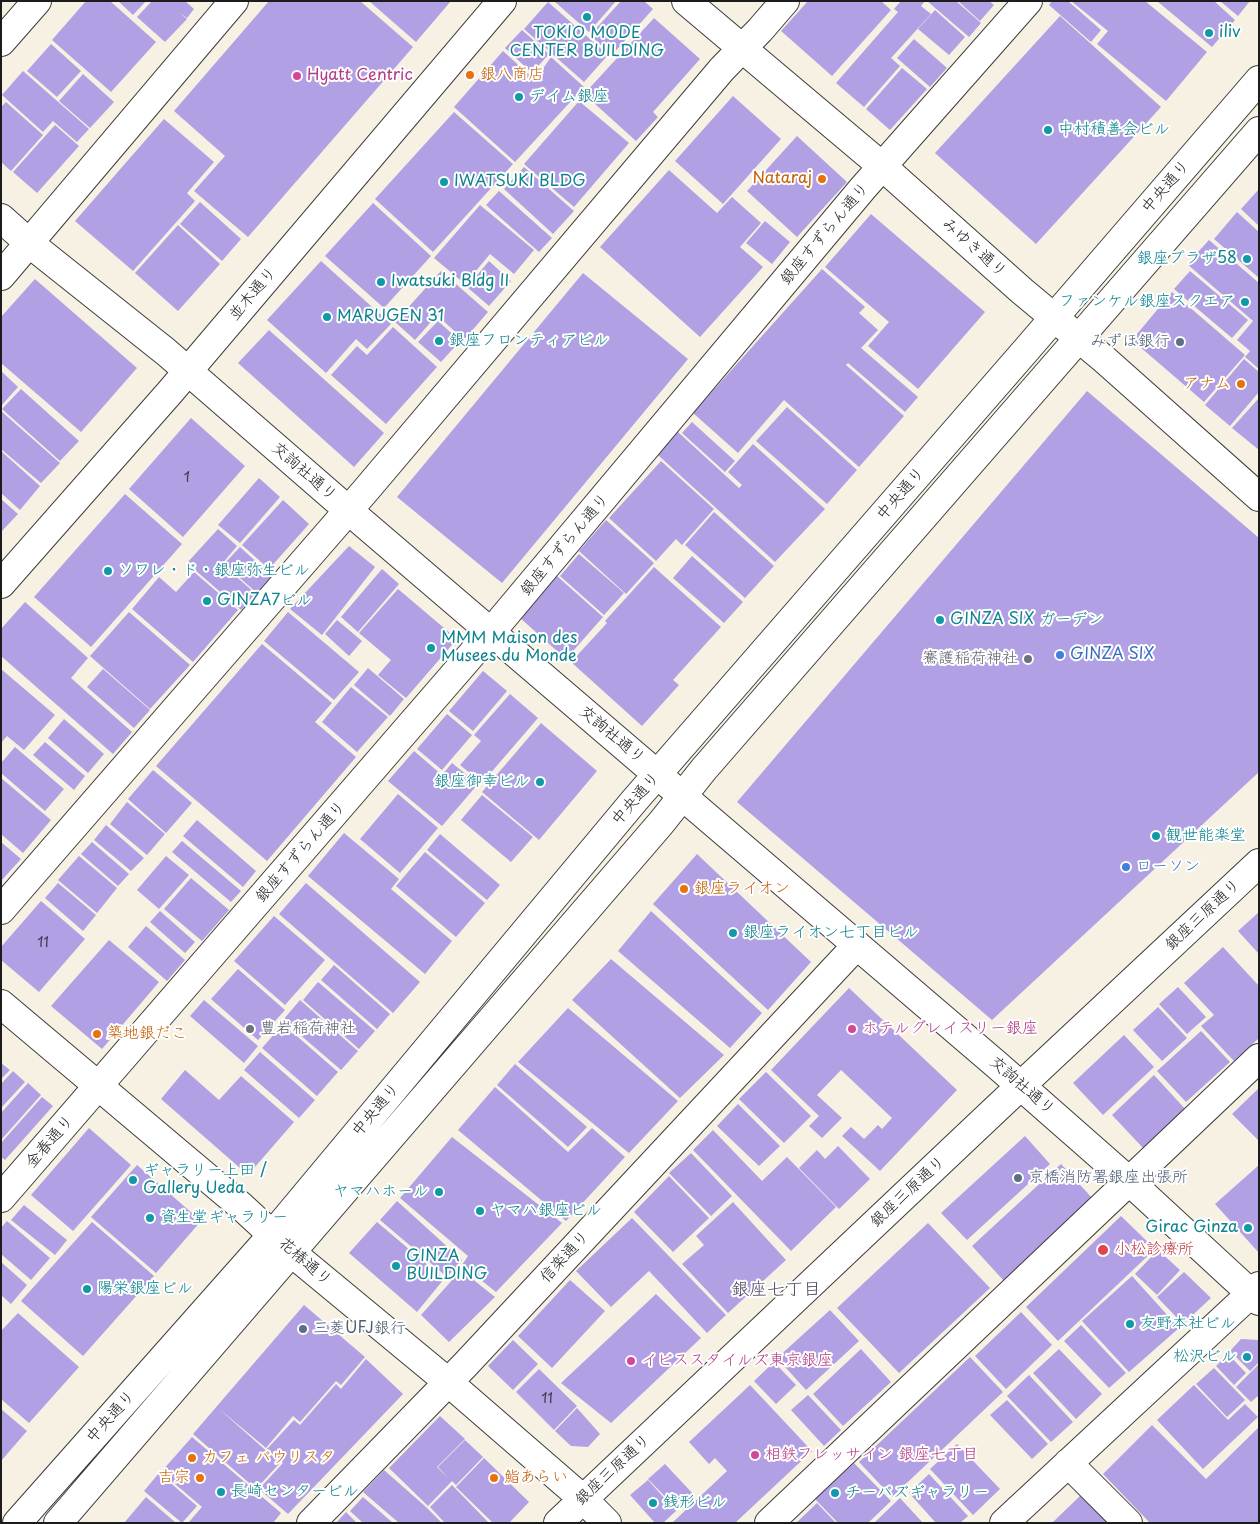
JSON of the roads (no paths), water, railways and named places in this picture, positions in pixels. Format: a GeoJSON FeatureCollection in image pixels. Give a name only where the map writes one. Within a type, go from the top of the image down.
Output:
{"type":"FeatureCollection","features":[{"type":"Feature","properties":{"kind":"main road"},"geometry":{"type":"LineString","coordinates":[[1,42],[37,1]]}},
{"type":"Feature","properties":{"kind":"main road"},"geometry":{"type":"LineString","coordinates":[[1,276],[234,1]]}},
{"type":"Feature","properties":{"kind":"main road","name":"並木通り"},"geometry":{"type":"LineString","coordinates":[[1,584],[188,371],[502,1]]}},
{"type":"Feature","properties":{"kind":"main road","name":"みゆき通り"},"geometry":{"type":"LineString","coordinates":[[686,1],[883,167],[1259,497]]}},
{"type":"Feature","properties":{"kind":"main road"},"geometry":{"type":"LineString","coordinates":[[1,910],[348,510],[722,69],[785,1]]}},
{"type":"Feature","properties":{"kind":"main road","name":"銀座すずらん通り"},"geometry":{"type":"LineString","coordinates":[[99,1086],[492,632],[863,188],[1028,1]]}},
{"type":"Feature","properties":{"kind":"main road","name":"中央通り"},"geometry":{"type":"LineString","coordinates":[[58,1523],[658,773],[1259,80]]}},
{"type":"Feature","properties":{"kind":"main road","name":"中央通り"},"geometry":{"type":"LineString","coordinates":[[17,1523],[283,1244],[654,830],[682,795],[1259,131]]}},
{"type":"Feature","properties":{"kind":"main road","name":"交詢社通り"},"geometry":{"type":"LineString","coordinates":[[1,218],[29,243],[188,371],[348,510],[658,773],[1020,1086],[1256,1294]]}},
{"type":"Feature","properties":{"kind":"main road","name":"銀座三原通り"},"geometry":{"type":"LineString","coordinates":[[558,1523],[1259,863]]}},
{"type":"Feature","properties":{"kind":"main road","name":"信楽通り"},"geometry":{"type":"LineString","coordinates":[[311,1523],[448,1382],[857,945]]}},
{"type":"Feature","properties":{"kind":"main road","name":"花椿通り"},"geometry":{"type":"LineString","coordinates":[[1,1004],[448,1382],[583,1499],[607,1523]]}},
{"type":"Feature","properties":{"kind":"main road"},"geometry":{"type":"LineString","coordinates":[[769,1523],[1259,1058]]}},
{"type":"Feature","properties":{"kind":"main road","name":"金春通り"},"geometry":{"type":"LineString","coordinates":[[1,1198],[99,1086]]}},
{"type":"Feature","properties":{"kind":"main road"},"geometry":{"type":"LineString","coordinates":[[1004,1523],[1256,1294]]}},
{"type":"Feature","properties":{"kind":"main road"},"geometry":{"type":"LineString","coordinates":[[1068,1463],[1128,1523]]}},
{"type":"Feature","properties":{"kind":"place","name":"TOKIO MODE CENTER BUILDING"},"geometry":{"type":"Point","coordinates":[587,17]}},
{"type":"Feature","properties":{"kind":"place","name":"iliv"},"geometry":{"type":"Point","coordinates":[1209,33]}},
{"type":"Feature","properties":{"kind":"place","name":"銀八商店"},"geometry":{"type":"Point","coordinates":[470,75]}},
{"type":"Feature","properties":{"kind":"place","name":"Hyatt Centric"},"geometry":{"type":"Point","coordinates":[297,76]}},
{"type":"Feature","properties":{"kind":"place","name":"デイム銀座"},"geometry":{"type":"Point","coordinates":[519,97]}},
{"type":"Feature","properties":{"kind":"place","name":"中村積善会ビル"},"geometry":{"type":"Point","coordinates":[1048,130]}},
{"type":"Feature","properties":{"kind":"place","name":"Nataraj"},"geometry":{"type":"Point","coordinates":[822,179]}},
{"type":"Feature","properties":{"kind":"place","name":"IWATSUKI BLDG"},"geometry":{"type":"Point","coordinates":[444,182]}},
{"type":"Feature","properties":{"kind":"place","name":"銀座プラザ58"},"geometry":{"type":"Point","coordinates":[1247,259]}},
{"type":"Feature","properties":{"kind":"place","name":"Iwatsuki Bldg II"},"geometry":{"type":"Point","coordinates":[381,282]}},
{"type":"Feature","properties":{"kind":"place","name":"ファンケル銀座スクエア"},"geometry":{"type":"Point","coordinates":[1245,302]}},
{"type":"Feature","properties":{"kind":"place","name":"MARUGEN 31"},"geometry":{"type":"Point","coordinates":[327,317]}},
{"type":"Feature","properties":{"kind":"place","name":"銀座フロンティアビル"},"geometry":{"type":"Point","coordinates":[439,341]}},
{"type":"Feature","properties":{"kind":"place","name":"みずほ銀行"},"geometry":{"type":"Point","coordinates":[1180,342]}},
{"type":"Feature","properties":{"kind":"place","name":"アナム"},"geometry":{"type":"Point","coordinates":[1241,384]}},
{"type":"Feature","properties":{"kind":"place","name":"ソワレ・ド・銀座弥生ビル"},"geometry":{"type":"Point","coordinates":[108,571]}},
{"type":"Feature","properties":{"kind":"place","name":"GINZA7ビル"},"geometry":{"type":"Point","coordinates":[207,601]}},
{"type":"Feature","properties":{"kind":"place","name":"GINZA SIX ガーデン"},"geometry":{"type":"Point","coordinates":[940,620]}},
{"type":"Feature","properties":{"kind":"place","name":"MMM Maison des Musees du Monde"},"geometry":{"type":"Point","coordinates":[431,648]}},
{"type":"Feature","properties":{"kind":"place","name":"GINZA SIX"},"geometry":{"type":"Point","coordinates":[1060,655]}},
{"type":"Feature","properties":{"kind":"place","name":"騫護稲荷神社"},"geometry":{"type":"Point","coordinates":[1028,659]}},
{"type":"Feature","properties":{"kind":"place","name":"銀座御幸ビル"},"geometry":{"type":"Point","coordinates":[540,782]}},
{"type":"Feature","properties":{"kind":"place","name":"観世能楽堂"},"geometry":{"type":"Point","coordinates":[1156,836]}},
{"type":"Feature","properties":{"kind":"place","name":"ローソン"},"geometry":{"type":"Point","coordinates":[1126,867]}},
{"type":"Feature","properties":{"kind":"place","name":"銀座ライオン"},"geometry":{"type":"Point","coordinates":[684,889]}},
{"type":"Feature","properties":{"kind":"place","name":"銀座ライオン七丁目ビル"},"geometry":{"type":"Point","coordinates":[733,933]}},
{"type":"Feature","properties":{"kind":"place","name":"豊岩稲荷神社"},"geometry":{"type":"Point","coordinates":[250,1029]}},
{"type":"Feature","properties":{"kind":"place","name":"ホテルグレイスリー銀座"},"geometry":{"type":"Point","coordinates":[852,1029]}},
{"type":"Feature","properties":{"kind":"place","name":"築地銀だこ"},"geometry":{"type":"Point","coordinates":[97,1034]}},
{"type":"Feature","properties":{"kind":"place","name":"京橋消防署銀座出張所"},"geometry":{"type":"Point","coordinates":[1018,1178]}},
{"type":"Feature","properties":{"kind":"place","name":"ギャラリー上田 / Gallery Ueda"},"geometry":{"type":"Point","coordinates":[133,1180]}},
{"type":"Feature","properties":{"kind":"place","name":"ヤマハホール"},"geometry":{"type":"Point","coordinates":[439,1192]}},
{"type":"Feature","properties":{"kind":"place","name":"ヤマハ銀座ビル"},"geometry":{"type":"Point","coordinates":[480,1211]}},
{"type":"Feature","properties":{"kind":"place","name":"資生堂ギャラリー"},"geometry":{"type":"Point","coordinates":[150,1218]}},
{"type":"Feature","properties":{"kind":"place","name":"Girac Ginza"},"geometry":{"type":"Point","coordinates":[1248,1228]}},
{"type":"Feature","properties":{"kind":"place","name":"小松診療所"},"geometry":{"type":"Point","coordinates":[1103,1250]}},
{"type":"Feature","properties":{"kind":"place","name":"GINZA BUILDING"},"geometry":{"type":"Point","coordinates":[396,1266]}},
{"type":"Feature","properties":{"kind":"place","name":"陽栄銀座ビル"},"geometry":{"type":"Point","coordinates":[87,1289]}},
{"type":"Feature","properties":{"kind":"place","name":"友野本社ビル"},"geometry":{"type":"Point","coordinates":[1130,1324]}},
{"type":"Feature","properties":{"kind":"place","name":"三菱UFJ銀行"},"geometry":{"type":"Point","coordinates":[303,1329]}},
{"type":"Feature","properties":{"kind":"place","name":"松沢ビル"},"geometry":{"type":"Point","coordinates":[1247,1357]}},
{"type":"Feature","properties":{"kind":"place","name":"イビススタイルズ東京銀座"},"geometry":{"type":"Point","coordinates":[631,1361]}},
{"type":"Feature","properties":{"kind":"place","name":"相鉄フレッサイン 銀座七丁目"},"geometry":{"type":"Point","coordinates":[755,1455]}},
{"type":"Feature","properties":{"kind":"place","name":"カフェ パウリスタ"},"geometry":{"type":"Point","coordinates":[192,1458]}},
{"type":"Feature","properties":{"kind":"place","name":"吉宗"},"geometry":{"type":"Point","coordinates":[200,1478]}},
{"type":"Feature","properties":{"kind":"place","name":"鮨あらい"},"geometry":{"type":"Point","coordinates":[494,1478]}},
{"type":"Feature","properties":{"kind":"place","name":"長崎センタービル"},"geometry":{"type":"Point","coordinates":[221,1492]}},
{"type":"Feature","properties":{"kind":"place","name":"チーパズギャラリー"},"geometry":{"type":"Point","coordinates":[835,1493]}},
{"type":"Feature","properties":{"kind":"place","name":"銭形ビル"},"geometry":{"type":"Point","coordinates":[653,1503]}},
{"type":"Feature","properties":{"kind":"district","name":"銀座七丁目"},"geometry":{"type":"Point","coordinates":[776,1290]}}]}
